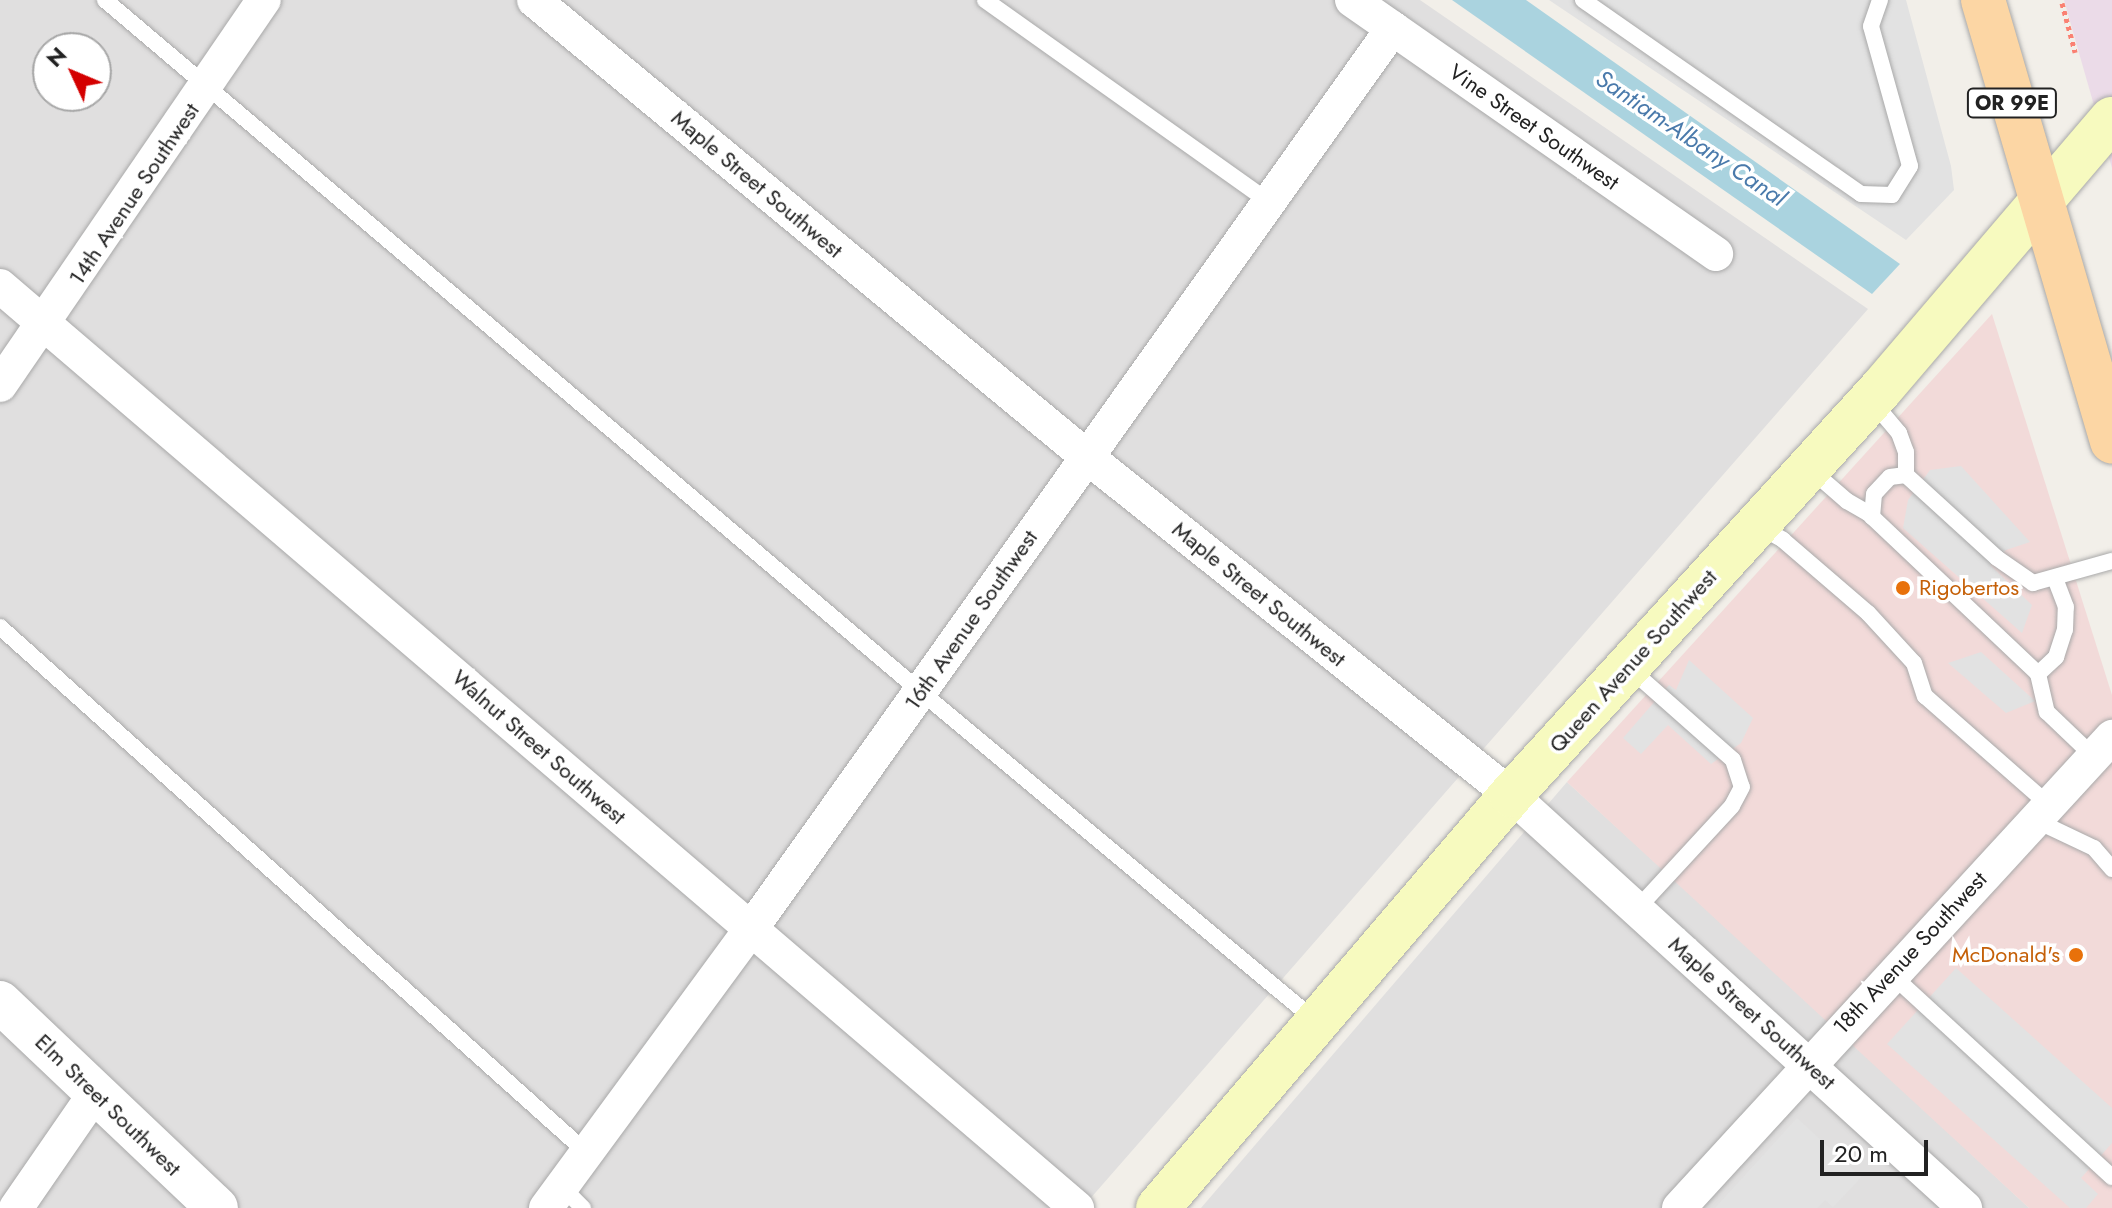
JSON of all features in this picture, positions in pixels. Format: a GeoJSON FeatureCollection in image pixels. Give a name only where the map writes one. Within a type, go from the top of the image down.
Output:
{"type":"FeatureCollection","features":[{"type":"Feature","properties":{"kind":"main road","name":"OR 99E"},"geometry":{"type":"LineString","coordinates":[[1983,0],[2040,206],[2112,442]]}},
{"type":"Feature","properties":{"kind":"main road","name":"Queen Avenue Southwest"},"geometry":{"type":"LineString","coordinates":[[1158,1208],[1511,795],[1871,400],[2112,119]]}},
{"type":"Feature","properties":{"kind":"street","name":"14th Avenue Southwest"},"geometry":{"type":"LineString","coordinates":[[0,385],[45,325],[264,0]]}},
{"type":"Feature","properties":{"kind":"street","name":"Maple Street Southwest"},"geometry":{"type":"LineString","coordinates":[[534,0],[1086,456],[1511,795],[1965,1208]]}},
{"type":"Feature","properties":{"kind":"street","name":"Vine Street Southwest"},"geometry":{"type":"LineString","coordinates":[[1352,0],[1716,254]]}},
{"type":"Feature","properties":{"kind":"street","name":"16th Avenue Southwest"},"geometry":{"type":"LineString","coordinates":[[563,1201],[586,1152],[751,929],[1393,28]]}},
{"type":"Feature","properties":{"kind":"street","name":"Walnut Street Southwest"},"geometry":{"type":"LineString","coordinates":[[0,286],[1077,1208]]}},
{"type":"Feature","properties":{"kind":"street","name":"18th Avenue Southwest"},"geometry":{"type":"LineString","coordinates":[[1679,1208],[1808,1063],[2103,746]]}},
{"type":"Feature","properties":{"kind":"street","name":"Elm Street Southwest"},"geometry":{"type":"LineString","coordinates":[[0,1002],[217,1208]]}},
{"type":"Feature","properties":{"kind":"street"},"geometry":{"type":"LineString","coordinates":[[16,1208],[96,1092]]}},
{"type":"Feature","properties":{"kind":"lane"},"geometry":{"type":"LineString","coordinates":[[105,0],[921,692],[1317,1022]]}},
{"type":"Feature","properties":{"kind":"lane"},"geometry":{"type":"LineString","coordinates":[[985,0],[1268,201]]}},
{"type":"Feature","properties":{"kind":"lane"},"geometry":{"type":"LineString","coordinates":[[1583,0],[1861,194],[1892,195],[1910,166],[1871,26],[1880,0]]}},
{"type":"Feature","properties":{"kind":"lane"},"geometry":{"type":"LineString","coordinates":[[1871,400],[1899,433],[1906,452],[1906,475],[2016,574],[2033,583],[2112,561]]}},
{"type":"Feature","properties":{"kind":"lane"},"geometry":{"type":"LineString","coordinates":[[1809,468],[1872,517],[2038,674],[2047,712],[2103,746]]}},
{"type":"Feature","properties":{"kind":"lane"},"geometry":{"type":"LineString","coordinates":[[1872,517],[1874,494],[1890,477],[1906,475]]}},
{"type":"Feature","properties":{"kind":"lane"},"geometry":{"type":"LineString","coordinates":[[1756,525],[1783,540],[1868,613],[1914,663],[1925,696],[2042,812],[2094,848],[2112,869]]}},
{"type":"Feature","properties":{"kind":"lane"},"geometry":{"type":"LineString","coordinates":[[2038,674],[2056,657],[2065,630],[2066,607],[2055,579]]}},
{"type":"Feature","properties":{"kind":"lane"},"geometry":{"type":"LineString","coordinates":[[0,627],[586,1152]]}},
{"type":"Feature","properties":{"kind":"lane"},"geometry":{"type":"LineString","coordinates":[[1628,667],[1733,760],[1742,787],[1732,806],[1637,909]]}},
{"type":"Feature","properties":{"kind":"lane"},"geometry":{"type":"LineString","coordinates":[[1891,974],[2112,1177]]}},
{"type":"Feature","properties":{"kind":"path"},"geometry":{"type":"LineString","coordinates":[[2062,3],[2075,52]]}},
{"type":"Feature","properties":{"kind":"shaded area"},"geometry":{"type":"Polygon","coordinates":[[[0,0],[1420,0],[1868,309],[1082,1208],[0,1208],[0,0]]]}},
{"type":"Feature","properties":{"kind":"shaded area"},"geometry":{"type":"Polygon","coordinates":[[[1549,0],[1906,0],[1951,166],[1954,190],[1906,240],[1549,0]]]}},
{"type":"Feature","properties":{"kind":"shaded area"},"geometry":{"type":"Polygon","coordinates":[[[2064,0],[2112,0],[2112,168],[2079,53],[2064,0]]]}},
{"type":"Feature","properties":{"kind":"shaded area"},"geometry":{"type":"Polygon","coordinates":[[[1992,314],[2112,695],[2112,1208],[2029,1208],[1567,782],[1992,314]]]}},
{"type":"Feature","properties":{"kind":"shaded area"},"geometry":{"type":"Polygon","coordinates":[[[1961,466],[2030,542],[2006,550],[1990,565],[2032,605],[2022,633],[1903,528],[1908,500],[1930,470],[1961,466]]]}},
{"type":"Feature","properties":{"kind":"shaded area"},"geometry":{"type":"Polygon","coordinates":[[[1981,652],[2035,701],[2006,713],[1948,663],[1981,652]]]}},
{"type":"Feature","properties":{"kind":"shaded area"},"geometry":{"type":"Polygon","coordinates":[[[1689,660],[1753,718],[1741,743],[1711,764],[1668,725],[1641,754],[1623,738],[1669,685],[1676,690],[1689,660]]]}},
{"type":"Feature","properties":{"kind":"shaded area"},"geometry":{"type":"Polygon","coordinates":[[[1567,782],[1816,1009],[2029,1208],[1201,1208],[1567,782]]]}},
{"type":"Feature","properties":{"kind":"shaded area"},"geometry":{"type":"Polygon","coordinates":[[[1956,968],[2112,1108],[2112,1143],[2081,1178],[2098,1194],[2086,1208],[2070,1208],[1887,1044],[1956,968]]]}},
{"type":"Feature","properties":{"kind":"shaded area"},"geometry":{"type":"Polygon","coordinates":[[[1797,1118],[1861,1177],[1856,1183],[1833,1207],[1825,1200],[1817,1208],[1715,1208],[1797,1118]]]}},
{"type":"Feature","properties":{"kind":"water","name":"Santiam-Albany Canal"},"geometry":{"type":"Polygon","coordinates":[[[1452,0],[1526,0],[1900,264],[1872,294],[1452,0]]]}},
{"type":"Feature","properties":{"kind":"place","name":"Rigobertos"},"geometry":{"type":"Point","coordinates":[1903,588]}},
{"type":"Feature","properties":{"kind":"place","name":"McDonald's"},"geometry":{"type":"Point","coordinates":[2076,955]}}]}
